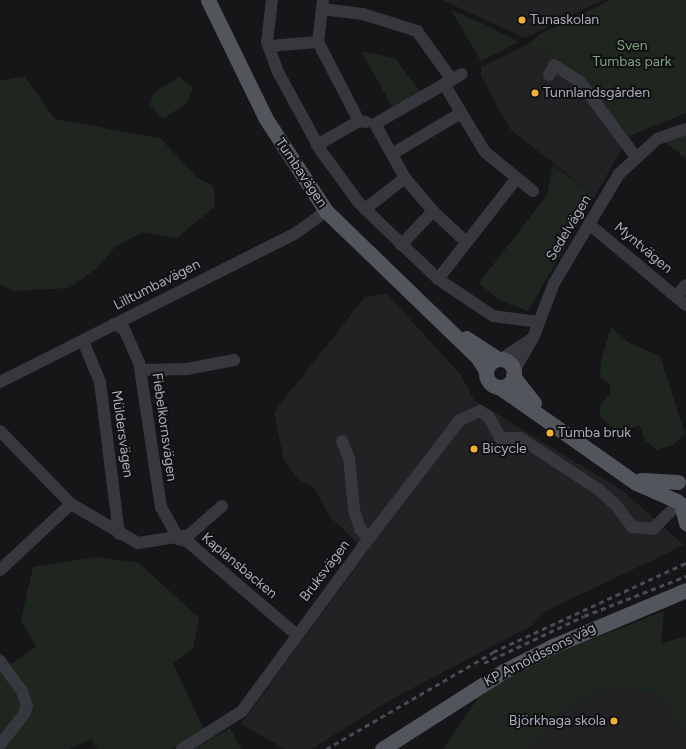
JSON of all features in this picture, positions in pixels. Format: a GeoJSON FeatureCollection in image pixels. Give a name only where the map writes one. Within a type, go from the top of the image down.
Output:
{"type":"FeatureCollection","features":[{"type":"Feature","properties":{"kind":"main road","name":"Tumbavägen"},"geometry":{"type":"LineString","coordinates":[[208,0],[266,119],[326,211],[478,358],[486,371]]}},
{"type":"Feature","properties":{"kind":"main road","name":"Tumbavägen"},"geometry":{"type":"LineString","coordinates":[[435,318],[500,359]]}},
{"type":"Feature","properties":{"kind":"main road"},"geometry":{"type":"LineString","coordinates":[[681,504],[636,483],[499,387],[488,381],[486,371],[490,363],[500,359],[509,363],[513,374],[537,407],[639,479],[660,484],[682,480]]}},
{"type":"Feature","properties":{"kind":"main road"},"geometry":{"type":"LineString","coordinates":[[499,387],[508,383],[513,374]]}},
{"type":"Feature","properties":{"kind":"main road"},"geometry":{"type":"LineString","coordinates":[[682,480],[674,492],[681,504],[686,523]]}},
{"type":"Feature","properties":{"kind":"main road","name":"KP Arnoldssons väg"},"geometry":{"type":"LineString","coordinates":[[382,749],[504,671],[546,649],[686,590]]}},
{"type":"Feature","properties":{"kind":"street"},"geometry":{"type":"LineString","coordinates":[[272,0],[269,46],[295,109],[317,145],[365,209],[438,279],[493,316],[539,322]]}},
{"type":"Feature","properties":{"kind":"street"},"geometry":{"type":"LineString","coordinates":[[359,121],[318,42],[323,5],[363,14],[417,31],[453,79],[461,113],[485,152],[516,179],[533,191]]}},
{"type":"Feature","properties":{"kind":"street"},"geometry":{"type":"LineString","coordinates":[[269,46],[318,42]]}},
{"type":"Feature","properties":{"kind":"street"},"geometry":{"type":"LineString","coordinates":[[549,75],[554,64],[580,82],[636,157]]}},
{"type":"Feature","properties":{"kind":"street"},"geometry":{"type":"LineString","coordinates":[[317,145],[359,121],[375,124],[453,79]]}},
{"type":"Feature","properties":{"kind":"street"},"geometry":{"type":"LineString","coordinates":[[392,154],[461,113]]}},
{"type":"Feature","properties":{"kind":"street"},"geometry":{"type":"LineString","coordinates":[[375,124],[405,178],[432,211],[466,241]]}},
{"type":"Feature","properties":{"kind":"street","name":"Sedelvägen"},"geometry":{"type":"LineString","coordinates":[[513,374],[533,338],[554,283],[619,174],[657,138],[686,129]]}},
{"type":"Feature","properties":{"kind":"street"},"geometry":{"type":"LineString","coordinates":[[365,209],[405,178]]}},
{"type":"Feature","properties":{"kind":"street"},"geometry":{"type":"LineString","coordinates":[[438,279],[466,241],[516,179]]}},
{"type":"Feature","properties":{"kind":"street","name":"Lilltumbavägen"},"geometry":{"type":"LineString","coordinates":[[0,382],[296,233],[326,211]]}},
{"type":"Feature","properties":{"kind":"street"},"geometry":{"type":"LineString","coordinates":[[402,244],[432,211]]}},
{"type":"Feature","properties":{"kind":"street","name":"Myntvägen"},"geometry":{"type":"LineString","coordinates":[[589,224],[686,305]]}},
{"type":"Feature","properties":{"kind":"street"},"geometry":{"type":"LineString","coordinates":[[677,296],[686,285]]}},
{"type":"Feature","properties":{"kind":"street","name":"Fiebelkornsvägen"},"geometry":{"type":"LineString","coordinates":[[114,324],[124,329],[141,370],[160,507],[179,539]]}},
{"type":"Feature","properties":{"kind":"street"},"geometry":{"type":"LineString","coordinates":[[500,359],[533,338]]}},
{"type":"Feature","properties":{"kind":"street","name":"Müldersvägen"},"geometry":{"type":"LineString","coordinates":[[83,341],[100,382],[120,534]]}},
{"type":"Feature","properties":{"kind":"street"},"geometry":{"type":"LineString","coordinates":[[141,370],[187,369],[234,360]]}},
{"type":"Feature","properties":{"kind":"street","name":"Bruksvägen"},"geometry":{"type":"LineString","coordinates":[[182,749],[242,711],[296,635],[460,420],[480,411],[489,416],[500,438],[520,438],[598,489],[616,505],[632,527],[653,529],[681,504]]}},
{"type":"Feature","properties":{"kind":"street"},"geometry":{"type":"LineString","coordinates":[[0,431],[71,504],[120,534],[138,543],[179,539],[189,535],[222,506]]}},
{"type":"Feature","properties":{"kind":"street"},"geometry":{"type":"LineString","coordinates":[[342,440],[349,458],[355,516],[369,538]]}},
{"type":"Feature","properties":{"kind":"street"},"geometry":{"type":"LineString","coordinates":[[0,570],[71,504]]}},
{"type":"Feature","properties":{"kind":"street","name":"Kaplansbacken"},"geometry":{"type":"LineString","coordinates":[[179,539],[188,542],[296,635]]}},
{"type":"Feature","properties":{"kind":"street"},"geometry":{"type":"LineString","coordinates":[[0,661],[25,695],[26,709],[0,745]]}},
{"type":"Feature","properties":{"kind":"shaded area","name":"Tunaskolan"},"geometry":{"type":"Polygon","coordinates":[[[442,0],[603,0],[525,38],[442,0]]]}},
{"type":"Feature","properties":{"kind":"shaded area"},"geometry":{"type":"Polygon","coordinates":[[[527,45],[551,55],[573,72],[629,136],[595,196],[510,129],[481,76],[481,67],[527,45]]]}},
{"type":"Feature","properties":{"kind":"shaded area"},"geometry":{"type":"Polygon","coordinates":[[[386,293],[461,375],[474,400],[623,491],[684,545],[546,611],[531,626],[390,700],[312,749],[285,749],[241,724],[367,552],[330,517],[315,489],[298,479],[284,460],[274,412],[365,297],[386,293]]]}},
{"type":"Feature","properties":{"kind":"shaded area","name":"Björkhaga skola"},"geometry":{"type":"Polygon","coordinates":[[[607,688],[656,692],[686,738],[686,749],[533,749],[558,714],[607,688]]]}},
{"type":"Feature","properties":{"kind":"green space","name":"Sven Tumbas park"},"geometry":{"type":"Polygon","coordinates":[[[611,0],[686,0],[686,113],[629,136],[573,72],[551,55],[527,45],[540,34],[611,0]]]}},
{"type":"Feature","properties":{"kind":"green space"},"geometry":{"type":"Polygon","coordinates":[[[451,10],[484,24],[519,42],[481,61],[451,10]]]}},
{"type":"Feature","properties":{"kind":"green space"},"geometry":{"type":"Polygon","coordinates":[[[361,51],[395,58],[422,94],[394,110],[361,51]]]}},
{"type":"Feature","properties":{"kind":"green space"},"geometry":{"type":"Polygon","coordinates":[[[24,76],[55,119],[160,138],[198,178],[214,186],[215,206],[177,238],[143,232],[116,246],[96,269],[69,288],[14,291],[0,285],[0,81],[24,76]]]}},
{"type":"Feature","properties":{"kind":"green space"},"geometry":{"type":"Polygon","coordinates":[[[179,77],[193,87],[188,102],[163,119],[150,105],[153,93],[179,77]]]}},
{"type":"Feature","properties":{"kind":"green space"},"geometry":{"type":"Polygon","coordinates":[[[686,134],[686,159],[664,141],[686,134]]]}},
{"type":"Feature","properties":{"kind":"green space"},"geometry":{"type":"Polygon","coordinates":[[[553,165],[595,196],[528,311],[498,299],[479,283],[547,195],[553,165]]]}},
{"type":"Feature","properties":{"kind":"green space"},"geometry":{"type":"Polygon","coordinates":[[[611,327],[628,342],[660,356],[685,434],[672,445],[656,450],[645,440],[639,425],[623,431],[612,428],[601,418],[599,407],[610,393],[610,384],[600,377],[601,361],[611,327]]]}},
{"type":"Feature","properties":{"kind":"green space"},"geometry":{"type":"Polygon","coordinates":[[[97,557],[139,563],[199,618],[193,649],[173,663],[204,730],[171,749],[97,749],[91,739],[70,749],[0,749],[0,652],[9,665],[36,647],[21,620],[33,567],[97,557]]]}},
{"type":"Feature","properties":{"kind":"green space"},"geometry":{"type":"Polygon","coordinates":[[[664,611],[661,644],[686,636],[686,738],[656,692],[607,688],[558,714],[533,749],[443,749],[482,692],[548,657],[664,611]]]}},
{"type":"Feature","properties":{"kind":"green space"},"geometry":{"type":"Polygon","coordinates":[[[230,728],[241,749],[193,749],[230,728]]]}},
{"type":"Feature","properties":{"kind":"railway"},"geometry":{"type":"LineString","coordinates":[[326,749],[493,652],[686,563]]}},
{"type":"Feature","properties":{"kind":"railway"},"geometry":{"type":"LineString","coordinates":[[484,663],[584,616],[686,576]]}},
{"type":"Feature","properties":{"kind":"place","name":"Tunaskolan"},"geometry":{"type":"Point","coordinates":[522,20]}},
{"type":"Feature","properties":{"kind":"place","name":"Tunnlandsgården"},"geometry":{"type":"Point","coordinates":[535,93]}},
{"type":"Feature","properties":{"kind":"place","name":"Tumba bruk"},"geometry":{"type":"Point","coordinates":[550,433]}},
{"type":"Feature","properties":{"kind":"place","name":"Bicycle"},"geometry":{"type":"Point","coordinates":[474,449]}},
{"type":"Feature","properties":{"kind":"place","name":"Björkhaga skola"},"geometry":{"type":"Point","coordinates":[614,721]}}]}
